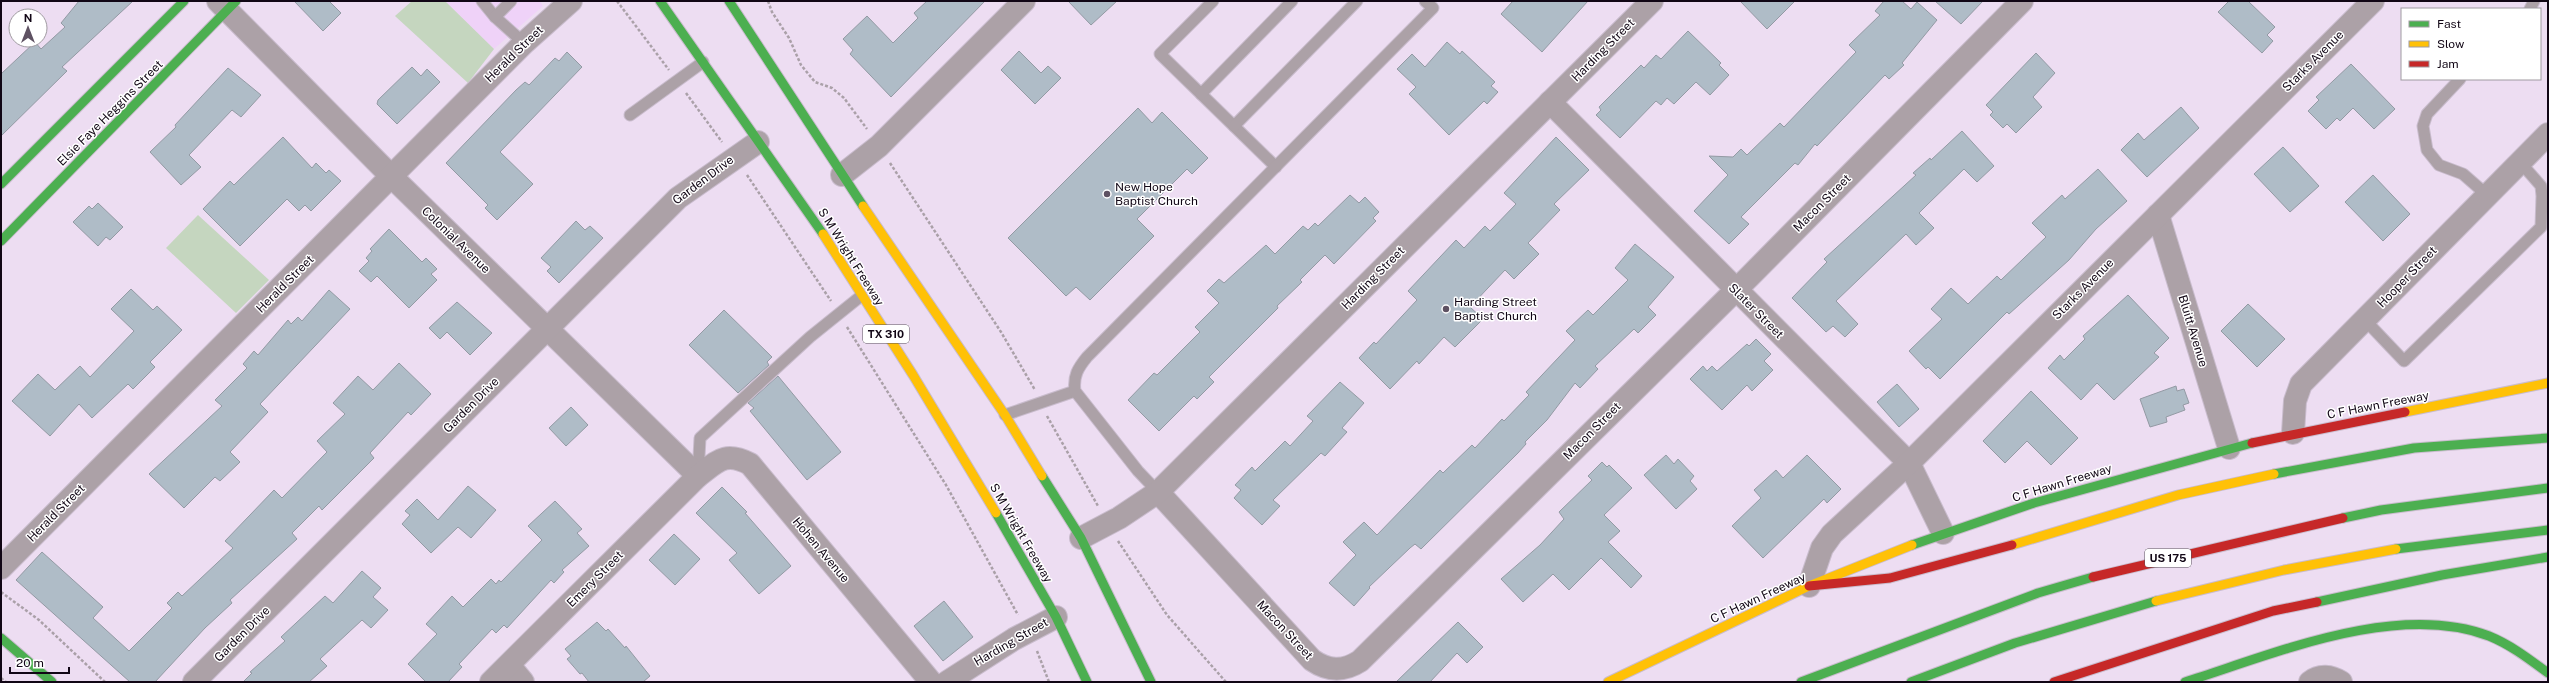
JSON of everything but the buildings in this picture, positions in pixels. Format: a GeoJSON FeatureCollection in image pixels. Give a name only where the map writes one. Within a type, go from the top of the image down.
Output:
{"type":"FeatureCollection","features":[{"type":"Feature","properties":{"kind":"main road"},"geometry":{"type":"LineString","coordinates":[[1,184],[184,1]]}},
{"type":"Feature","properties":{"kind":"main road","name":"S M Wright Freeway"},"geometry":{"type":"LineString","coordinates":[[660,1],[811,216],[972,470],[1056,617],[1087,682]]}},
{"type":"Feature","properties":{"kind":"main road"},"geometry":{"type":"LineString","coordinates":[[729,1],[842,175],[1005,415],[1081,538],[1151,682]]}},
{"type":"Feature","properties":{"kind":"main road","name":"Elsie Faye Heggins Street"},"geometry":{"type":"LineString","coordinates":[[1,241],[9,228],[227,4]]}},
{"type":"Feature","properties":{"kind":"main road","name":"C F Hawn Freeway"},"geometry":{"type":"LineString","coordinates":[[1608,682],[1809,586],[1942,533],[2034,503],[2229,448],[2293,433],[2548,383]]}},
{"type":"Feature","properties":{"kind":"main road"},"geometry":{"type":"LineString","coordinates":[[1809,586],[1890,578],[1999,548],[2178,494],[2223,484],[2414,448],[2462,443],[2548,438]]}},
{"type":"Feature","properties":{"kind":"main road","name":"US 175"},"geometry":{"type":"LineString","coordinates":[[1801,682],[2038,593],[2125,568],[2278,531],[2381,510],[2548,488]]}},
{"type":"Feature","properties":{"kind":"main road"},"geometry":{"type":"LineString","coordinates":[[1911,682],[2008,645],[2176,595],[2339,559],[2548,530]]}},
{"type":"Feature","properties":{"kind":"main road"},"geometry":{"type":"LineString","coordinates":[[2054,682],[2273,611],[2442,575],[2548,557]]}},
{"type":"Feature","properties":{"kind":"main road"},"geometry":{"type":"LineString","coordinates":[[2185,682],[2354,630],[2399,624],[2434,624],[2468,629],[2496,638],[2515,648],[2548,673]]}},
{"type":"Feature","properties":{"kind":"main road"},"geometry":{"type":"LineString","coordinates":[[1,638],[52,682]]}},
{"type":"Feature","properties":{"kind":"street","name":"Herald Street"},"geometry":{"type":"LineString","coordinates":[[1,568],[524,43],[571,1]]}},
{"type":"Feature","properties":{"kind":"street"},"geometry":{"type":"LineString","coordinates":[[842,175],[879,146],[1024,1]]}},
{"type":"Feature","properties":{"kind":"street","name":"Harding Street"},"geometry":{"type":"LineString","coordinates":[[1081,538],[1119,518],[1158,492],[1652,1]]}},
{"type":"Feature","properties":{"kind":"street","name":"Macon Street"},"geometry":{"type":"LineString","coordinates":[[1158,492],[1312,660],[1322,667],[1337,670],[1350,668],[1360,661],[1735,290],[2022,1]]}},
{"type":"Feature","properties":{"kind":"street","name":"Starks Avenue"},"geometry":{"type":"LineString","coordinates":[[1809,586],[1822,548],[1832,534],[1909,463],[2374,1]]}},
{"type":"Feature","properties":{"kind":"street","name":"Colonial Avenue"},"geometry":{"type":"LineString","coordinates":[[227,4],[392,177],[698,476]]}},
{"type":"Feature","properties":{"kind":"street","name":"Slater Street"},"geometry":{"type":"LineString","coordinates":[[1550,102],[1735,290],[1909,463],[1942,533]]}},
{"type":"Feature","properties":{"kind":"street","name":"Hooper Street"},"geometry":{"type":"LineString","coordinates":[[2293,433],[2295,401],[2302,384],[2548,134]]}},
{"type":"Feature","properties":{"kind":"street","name":"Garden Drive"},"geometry":{"type":"LineString","coordinates":[[194,682],[678,198],[758,142]]}},
{"type":"Feature","properties":{"kind":"street","name":"Bluitt Avenue"},"geometry":{"type":"LineString","coordinates":[[2158,215],[2229,448]]}},
{"type":"Feature","properties":{"kind":"street","name":"Hohen Avenue"},"geometry":{"type":"LineString","coordinates":[[698,476],[721,460],[736,457],[750,464],[931,682]]}},
{"type":"Feature","properties":{"kind":"street","name":"Emery Street"},"geometry":{"type":"LineString","coordinates":[[492,682],[698,476]]}},
{"type":"Feature","properties":{"kind":"street","name":"Harding Street"},"geometry":{"type":"LineString","coordinates":[[947,682],[1014,639],[1056,617]]}},
{"type":"Feature","properties":{"kind":"street"},"geometry":{"type":"LineString","coordinates":[[508,665],[523,682]]}},
{"type":"Feature","properties":{"kind":"street"},"geometry":{"type":"LineString","coordinates":[[2310,682],[2314,678],[2330,676],[2342,682]]}},
{"type":"Feature","properties":{"kind":"lane"},"geometry":{"type":"LineString","coordinates":[[482,1],[495,17],[524,43]]}},
{"type":"Feature","properties":{"kind":"lane"},"geometry":{"type":"LineString","coordinates":[[495,17],[511,1]]}},
{"type":"Feature","properties":{"kind":"lane"},"geometry":{"type":"LineString","coordinates":[[1213,1],[1160,54],[1276,167]]}},
{"type":"Feature","properties":{"kind":"lane"},"geometry":{"type":"LineString","coordinates":[[1201,94],[1292,1]]}},
{"type":"Feature","properties":{"kind":"lane"},"geometry":{"type":"LineString","coordinates":[[1234,126],[1357,1]]}},
{"type":"Feature","properties":{"kind":"lane"},"geometry":{"type":"LineString","coordinates":[[1158,492],[1075,391],[1074,381],[1077,370],[1087,357],[1432,8],[1426,1]]}},
{"type":"Feature","properties":{"kind":"lane"},"geometry":{"type":"LineString","coordinates":[[630,115],[703,62]]}},
{"type":"Feature","properties":{"kind":"lane"},"geometry":{"type":"LineString","coordinates":[[2459,80],[2426,114],[2423,126],[2427,150],[2439,165],[2463,174],[2487,195]]}},
{"type":"Feature","properties":{"kind":"lane"},"geometry":{"type":"LineString","coordinates":[[2365,320],[2404,361],[2541,227],[2541,186],[2520,162]]}},
{"type":"Feature","properties":{"kind":"lane"},"geometry":{"type":"LineString","coordinates":[[698,476],[700,438],[810,337],[861,296]]}},
{"type":"Feature","properties":{"kind":"lane"},"geometry":{"type":"LineString","coordinates":[[1005,415],[1075,391]]}},
{"type":"Feature","properties":{"kind":"path"},"geometry":{"type":"LineString","coordinates":[[768,1],[772,12],[789,38],[801,65],[815,82],[832,88],[844,98],[870,133]]}},
{"type":"Feature","properties":{"kind":"path"},"geometry":{"type":"LineString","coordinates":[[887,157],[1001,332],[1033,386]]}},
{"type":"Feature","properties":{"kind":"path"},"geometry":{"type":"LineString","coordinates":[[753,183],[839,313],[946,485],[1018,614]]}},
{"type":"Feature","properties":{"kind":"path"},"geometry":{"type":"LineString","coordinates":[[1047,416],[1099,508]]}},
{"type":"Feature","properties":{"kind":"path"},"geometry":{"type":"LineString","coordinates":[[1119,542],[1167,615],[1226,682]]}},
{"type":"Feature","properties":{"kind":"path"},"geometry":{"type":"LineString","coordinates":[[1,592],[39,620],[105,682]]}},
{"type":"Feature","properties":{"kind":"path"},"geometry":{"type":"LineString","coordinates":[[1037,651],[1049,682]]}},
{"type":"Feature","properties":{"kind":"path"},"geometry":{"type":"LineString","coordinates":[[1,678],[6,682]]}},
{"type":"Feature","properties":{"kind":"shaded area"},"geometry":{"type":"Polygon","coordinates":[[[445,1],[540,1],[543,6],[494,49],[445,1]]]}},
{"type":"Feature","properties":{"kind":"green space"},"geometry":{"type":"Polygon","coordinates":[[[412,1],[445,1],[494,49],[468,83],[395,16],[412,1]]]}},
{"type":"Feature","properties":{"kind":"green space"},"geometry":{"type":"Polygon","coordinates":[[[198,215],[269,280],[236,313],[166,248],[198,215]]]}},
{"type":"Feature","properties":{"kind":"traffic: fast"},"geometry":{"type":"LineString","coordinates":[[1,184],[184,1]]}},
{"type":"Feature","properties":{"kind":"traffic: fast"},"geometry":{"type":"LineString","coordinates":[[1,241],[236,1]]}},
{"type":"Feature","properties":{"kind":"traffic: fast"},"geometry":{"type":"LineString","coordinates":[[660,1],[823,234]]}},
{"type":"Feature","properties":{"kind":"traffic: fast"},"geometry":{"type":"LineString","coordinates":[[729,1],[863,206]]}},
{"type":"Feature","properties":{"kind":"traffic: fast"},"geometry":{"type":"LineString","coordinates":[[2274,474],[2414,448],[2548,438]]}},
{"type":"Feature","properties":{"kind":"traffic: fast"},"geometry":{"type":"LineString","coordinates":[[1912,545],[2034,503],[2252,443]]}},
{"type":"Feature","properties":{"kind":"traffic: fast"},"geometry":{"type":"LineString","coordinates":[[1042,476],[1081,538],[1151,682]]}},
{"type":"Feature","properties":{"kind":"traffic: fast"},"geometry":{"type":"LineString","coordinates":[[2343,518],[2381,510],[2548,488]]}},
{"type":"Feature","properties":{"kind":"traffic: fast"},"geometry":{"type":"LineString","coordinates":[[996,513],[1056,617],[1087,682]]}},
{"type":"Feature","properties":{"kind":"traffic: fast"},"geometry":{"type":"LineString","coordinates":[[2396,549],[2548,530]]}},
{"type":"Feature","properties":{"kind":"traffic: fast"},"geometry":{"type":"LineString","coordinates":[[2317,602],[2442,575],[2548,557]]}},
{"type":"Feature","properties":{"kind":"traffic: fast"},"geometry":{"type":"LineString","coordinates":[[1801,682],[2038,593],[2093,577]]}},
{"type":"Feature","properties":{"kind":"traffic: fast"},"geometry":{"type":"LineString","coordinates":[[1911,682],[2015,643],[2156,601]]}},
{"type":"Feature","properties":{"kind":"traffic: fast"},"geometry":{"type":"LineString","coordinates":[[2185,682],[2257,658],[2336,635],[2376,628],[2415,624],[2453,627],[2489,636],[2512,648],[2548,673]]}},
{"type":"Feature","properties":{"kind":"traffic: fast"},"geometry":{"type":"LineString","coordinates":[[1,638],[52,682]]}},
{"type":"Feature","properties":{"kind":"traffic: slow"},"geometry":{"type":"LineString","coordinates":[[863,206],[1005,415],[1042,476]]}},
{"type":"Feature","properties":{"kind":"traffic: slow"},"geometry":{"type":"LineString","coordinates":[[823,234],[913,375],[996,513]]}},
{"type":"Feature","properties":{"kind":"traffic: slow"},"geometry":{"type":"LineString","coordinates":[[2405,412],[2548,383]]}},
{"type":"Feature","properties":{"kind":"traffic: slow"},"geometry":{"type":"LineString","coordinates":[[2012,545],[2178,495],[2274,474]]}},
{"type":"Feature","properties":{"kind":"traffic: slow"},"geometry":{"type":"LineString","coordinates":[[1608,682],[1809,586],[1912,545]]}},
{"type":"Feature","properties":{"kind":"traffic: slow"},"geometry":{"type":"LineString","coordinates":[[2156,601],[2284,570],[2396,549]]}},
{"type":"Feature","properties":{"kind":"traffic: jam"},"geometry":{"type":"LineString","coordinates":[[2252,443],[2405,412]]}},
{"type":"Feature","properties":{"kind":"traffic: jam"},"geometry":{"type":"LineString","coordinates":[[2093,577],[2343,518]]}},
{"type":"Feature","properties":{"kind":"traffic: jam"},"geometry":{"type":"LineString","coordinates":[[1809,586],[1890,578],[2012,545]]}},
{"type":"Feature","properties":{"kind":"traffic: jam"},"geometry":{"type":"LineString","coordinates":[[2054,682],[2273,611],[2317,602]]}},
{"type":"Feature","properties":{"kind":"place","name":"New Hope Baptist Church"},"geometry":{"type":"Point","coordinates":[1107,194]}},
{"type":"Feature","properties":{"kind":"place","name":"Harding Street Baptist Church"},"geometry":{"type":"Point","coordinates":[1446,309]}}]}
